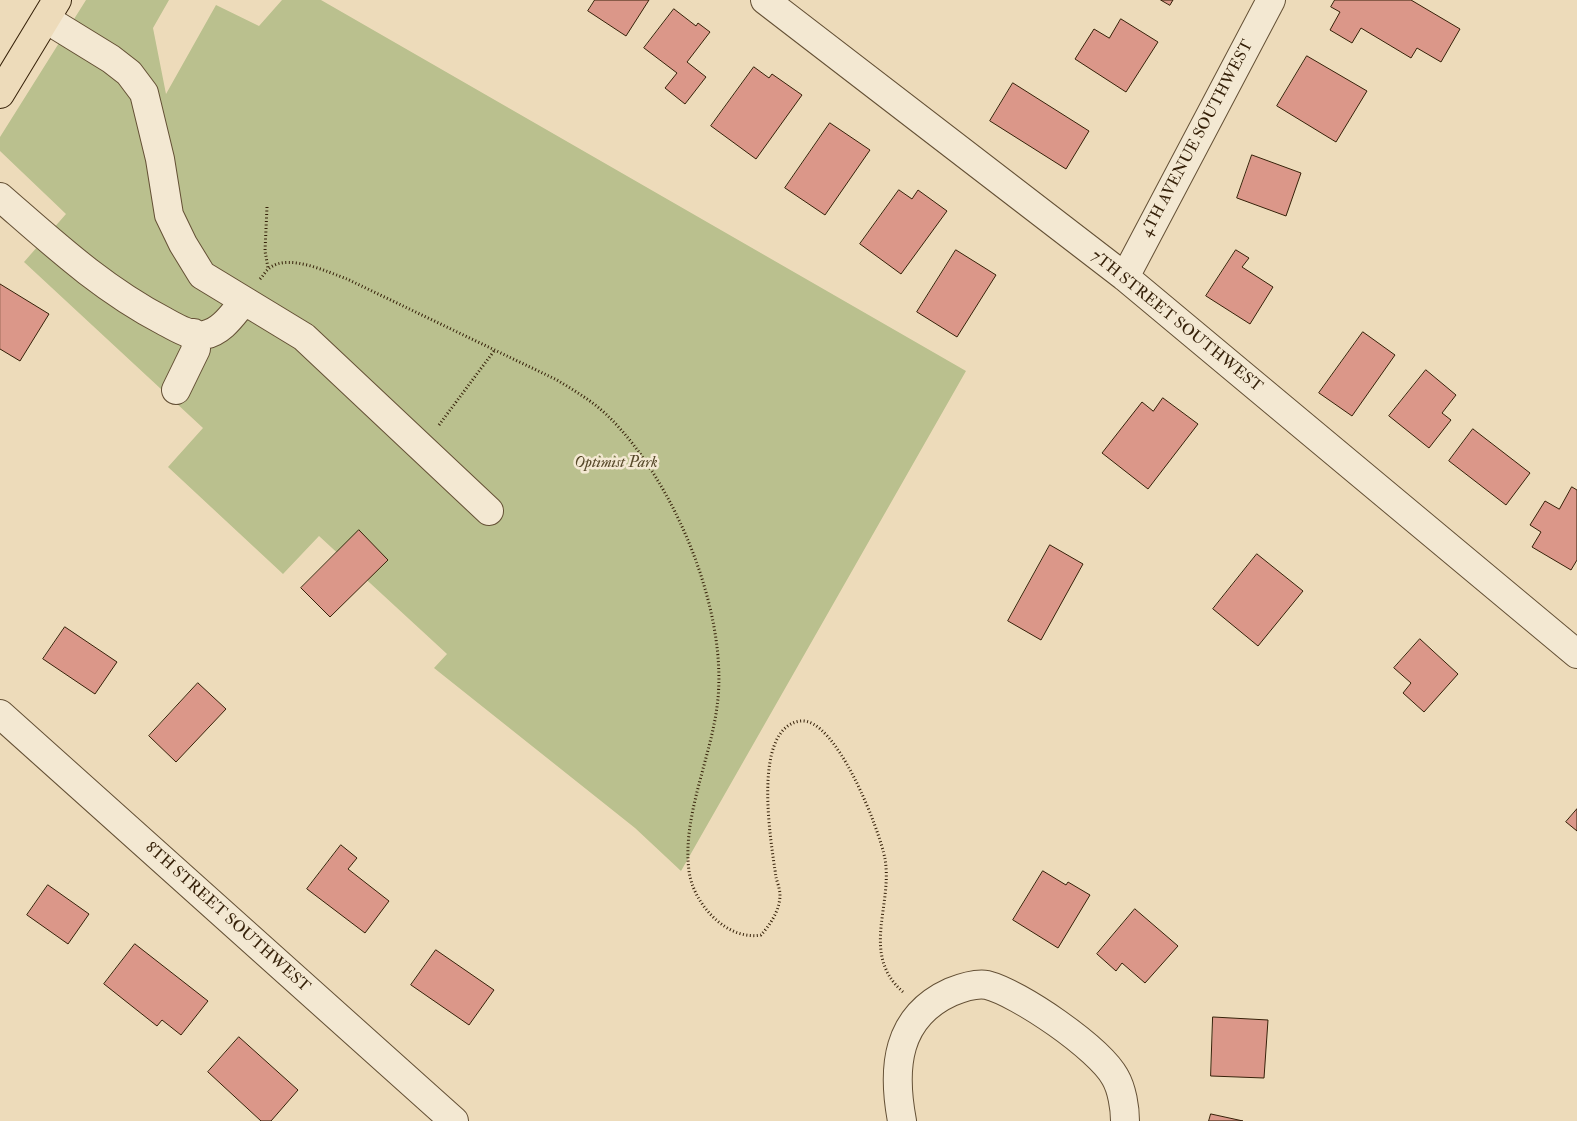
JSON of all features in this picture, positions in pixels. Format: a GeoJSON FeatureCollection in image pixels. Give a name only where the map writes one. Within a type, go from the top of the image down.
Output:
{"type":"FeatureCollection","features":[{"type":"Feature","properties":{"kind":"main road"},"geometry":{"type":"LineString","coordinates":[[0,94],[52,9]]}},
{"type":"Feature","properties":{"kind":"street","name":"7TH STREET SOUTHWEST"},"geometry":{"type":"LineString","coordinates":[[765,0],[1125,277],[1577,654]]}},
{"type":"Feature","properties":{"kind":"street","name":"4TH AVENUE SOUTHWEST"},"geometry":{"type":"LineString","coordinates":[[1125,277],[1271,0]]}},
{"type":"Feature","properties":{"kind":"street"},"geometry":{"type":"LineString","coordinates":[[52,9],[128,73],[144,93],[160,159],[170,214],[183,244],[202,275],[304,336],[489,511]]}},
{"type":"Feature","properties":{"kind":"street"},"geometry":{"type":"LineString","coordinates":[[0,197],[89,274],[135,306],[184,331],[203,335],[222,327],[244,301]]}},
{"type":"Feature","properties":{"kind":"street"},"geometry":{"type":"LineString","coordinates":[[176,390],[196,349],[194,333]]}},
{"type":"Feature","properties":{"kind":"street","name":"8TH STREET SOUTHWEST"},"geometry":{"type":"LineString","coordinates":[[0,714],[454,1121]]}},
{"type":"Feature","properties":{"kind":"street"},"geometry":{"type":"LineString","coordinates":[[902,1121],[898,1076],[902,1046],[914,1018],[923,1008],[961,988],[986,985],[1008,993],[1093,1050],[1115,1078],[1125,1110],[1125,1121]]}},
{"type":"Feature","properties":{"kind":"path"},"geometry":{"type":"LineString","coordinates":[[267,207],[266,251],[268,268]]}},
{"type":"Feature","properties":{"kind":"path"},"geometry":{"type":"LineString","coordinates":[[244,301],[268,268],[276,264],[290,263],[313,267],[347,279],[557,380],[588,399],[610,418],[635,448],[655,479],[691,545],[704,582],[720,671],[717,708],[688,845],[689,871],[693,890],[706,910],[720,923],[740,934],[751,937],[761,935],[770,925],[780,895],[768,796],[769,763],[774,744],[782,731],[792,723],[804,721],[814,723],[827,734],[839,750],[880,840],[885,861],[886,881],[880,938],[883,963],[890,979],[923,1008]]}},
{"type":"Feature","properties":{"kind":"path"},"geometry":{"type":"LineString","coordinates":[[422,448],[494,351]]}},
{"type":"Feature","properties":{"kind":"green space","name":"Optimist Park"},"geometry":{"type":"Polygon","coordinates":[[[86,0],[169,0],[153,28],[166,94],[216,5],[259,26],[282,0],[321,0],[966,371],[681,871],[635,828],[434,668],[447,654],[319,536],[283,574],[168,467],[203,428],[24,262],[66,214],[0,151],[0,137],[86,0]]]}},
{"type":"Feature","properties":{"kind":"building"},"geometry":{"type":"Polygon","coordinates":[[[595,0],[649,0],[626,36],[588,11],[595,0]]]}},
{"type":"Feature","properties":{"kind":"building"},"geometry":{"type":"Polygon","coordinates":[[[1161,0],[1173,0],[1170,5],[1161,0]]]}},
{"type":"Feature","properties":{"kind":"building"},"geometry":{"type":"Polygon","coordinates":[[[1335,0],[1411,0],[1460,29],[1441,62],[1417,48],[1411,58],[1361,28],[1352,43],[1330,30],[1340,12],[1331,7],[1335,0]]]}},
{"type":"Feature","properties":{"kind":"building"},"geometry":{"type":"Polygon","coordinates":[[[674,9],[696,26],[698,23],[710,32],[687,62],[706,77],[685,104],[665,88],[677,73],[644,48],[674,9]]]}},
{"type":"Feature","properties":{"kind":"building"},"geometry":{"type":"Polygon","coordinates":[[[1121,19],[1158,42],[1126,92],[1075,59],[1094,29],[1109,38],[1121,19]]]}},
{"type":"Feature","properties":{"kind":"building"},"geometry":{"type":"Polygon","coordinates":[[[1307,56],[1367,91],[1336,142],[1277,106],[1307,56]]]}},
{"type":"Feature","properties":{"kind":"building"},"geometry":{"type":"Polygon","coordinates":[[[754,67],[769,78],[772,74],[802,95],[756,159],[711,126],[754,67]]]}},
{"type":"Feature","properties":{"kind":"building"},"geometry":{"type":"Polygon","coordinates":[[[1013,83],[1089,131],[1066,169],[990,121],[1013,83]]]}},
{"type":"Feature","properties":{"kind":"building"},"geometry":{"type":"Polygon","coordinates":[[[830,123],[870,150],[825,215],[785,188],[830,123]]]}},
{"type":"Feature","properties":{"kind":"building"},"geometry":{"type":"Polygon","coordinates":[[[1252,155],[1301,173],[1286,216],[1237,198],[1252,155]]]}},
{"type":"Feature","properties":{"kind":"building"},"geometry":{"type":"Polygon","coordinates":[[[899,190],[912,199],[918,190],[947,211],[901,274],[860,244],[899,190]]]}},
{"type":"Feature","properties":{"kind":"building"},"geometry":{"type":"Polygon","coordinates":[[[956,250],[996,275],[957,337],[917,312],[956,250]]]}},
{"type":"Feature","properties":{"kind":"building"},"geometry":{"type":"Polygon","coordinates":[[[1236,250],[1249,258],[1242,267],[1273,287],[1250,324],[1206,296],[1236,250]]]}},
{"type":"Feature","properties":{"kind":"building"},"geometry":{"type":"Polygon","coordinates":[[[0,284],[49,314],[20,361],[0,349],[0,284]]]}},
{"type":"Feature","properties":{"kind":"building"},"geometry":{"type":"Polygon","coordinates":[[[1363,332],[1395,355],[1352,416],[1319,393],[1363,332]]]}},
{"type":"Feature","properties":{"kind":"building"},"geometry":{"type":"Polygon","coordinates":[[[1426,370],[1456,395],[1442,413],[1451,420],[1429,448],[1389,416],[1426,370]]]}},
{"type":"Feature","properties":{"kind":"building"},"geometry":{"type":"Polygon","coordinates":[[[1163,398],[1198,424],[1148,489],[1102,453],[1142,402],[1153,411],[1163,398]]]}},
{"type":"Feature","properties":{"kind":"building"},"geometry":{"type":"Polygon","coordinates":[[[1473,429],[1530,473],[1506,505],[1449,461],[1473,429]]]}},
{"type":"Feature","properties":{"kind":"building"},"geometry":{"type":"Polygon","coordinates":[[[1572,487],[1577,490],[1577,560],[1571,570],[1532,547],[1541,532],[1530,525],[1545,501],[1559,509],[1572,487]]]}},
{"type":"Feature","properties":{"kind":"building"},"geometry":{"type":"Polygon","coordinates":[[[359,530],[388,560],[330,617],[301,588],[359,530]]]}},
{"type":"Feature","properties":{"kind":"building"},"geometry":{"type":"Polygon","coordinates":[[[1050,545],[1083,564],[1041,640],[1008,621],[1050,545]]]}},
{"type":"Feature","properties":{"kind":"building"},"geometry":{"type":"Polygon","coordinates":[[[1257,554],[1303,591],[1258,646],[1213,609],[1257,554]]]}},
{"type":"Feature","properties":{"kind":"building"},"geometry":{"type":"Polygon","coordinates":[[[65,627],[117,662],[95,694],[43,659],[65,627]]]}},
{"type":"Feature","properties":{"kind":"building"},"geometry":{"type":"Polygon","coordinates":[[[1420,639],[1458,674],[1424,712],[1403,693],[1411,683],[1394,668],[1420,639]]]}},
{"type":"Feature","properties":{"kind":"building"},"geometry":{"type":"Polygon","coordinates":[[[198,683],[226,709],[176,762],[149,736],[198,683]]]}},
{"type":"Feature","properties":{"kind":"building"},"geometry":{"type":"Polygon","coordinates":[[[1577,809],[1577,831],[1566,822],[1577,809]]]}},
{"type":"Feature","properties":{"kind":"building"},"geometry":{"type":"Polygon","coordinates":[[[341,845],[357,858],[348,869],[389,901],[365,933],[307,889],[341,845]]]}},
{"type":"Feature","properties":{"kind":"building"},"geometry":{"type":"Polygon","coordinates":[[[1043,871],[1066,885],[1068,882],[1090,895],[1058,948],[1013,920],[1043,871]]]}},
{"type":"Feature","properties":{"kind":"building"},"geometry":{"type":"Polygon","coordinates":[[[48,885],[89,914],[68,944],[27,915],[48,885]]]}},
{"type":"Feature","properties":{"kind":"building"},"geometry":{"type":"Polygon","coordinates":[[[1135,909],[1178,946],[1145,983],[1122,963],[1116,971],[1097,954],[1135,909]]]}},
{"type":"Feature","properties":{"kind":"building"},"geometry":{"type":"Polygon","coordinates":[[[135,944],[208,1001],[181,1035],[162,1020],[157,1026],[104,984],[135,944]]]}},
{"type":"Feature","properties":{"kind":"building"},"geometry":{"type":"Polygon","coordinates":[[[436,950],[494,990],[469,1025],[411,985],[436,950]]]}},
{"type":"Feature","properties":{"kind":"building"},"geometry":{"type":"Polygon","coordinates":[[[1213,1017],[1268,1020],[1264,1078],[1211,1076],[1213,1017]]]}},
{"type":"Feature","properties":{"kind":"building"},"geometry":{"type":"Polygon","coordinates":[[[239,1037],[298,1090],[271,1121],[261,1121],[208,1072],[239,1037]]]}},
{"type":"Feature","properties":{"kind":"building"},"geometry":{"type":"Polygon","coordinates":[[[1211,1114],[1243,1121],[1209,1121],[1211,1114]]]}}]}
